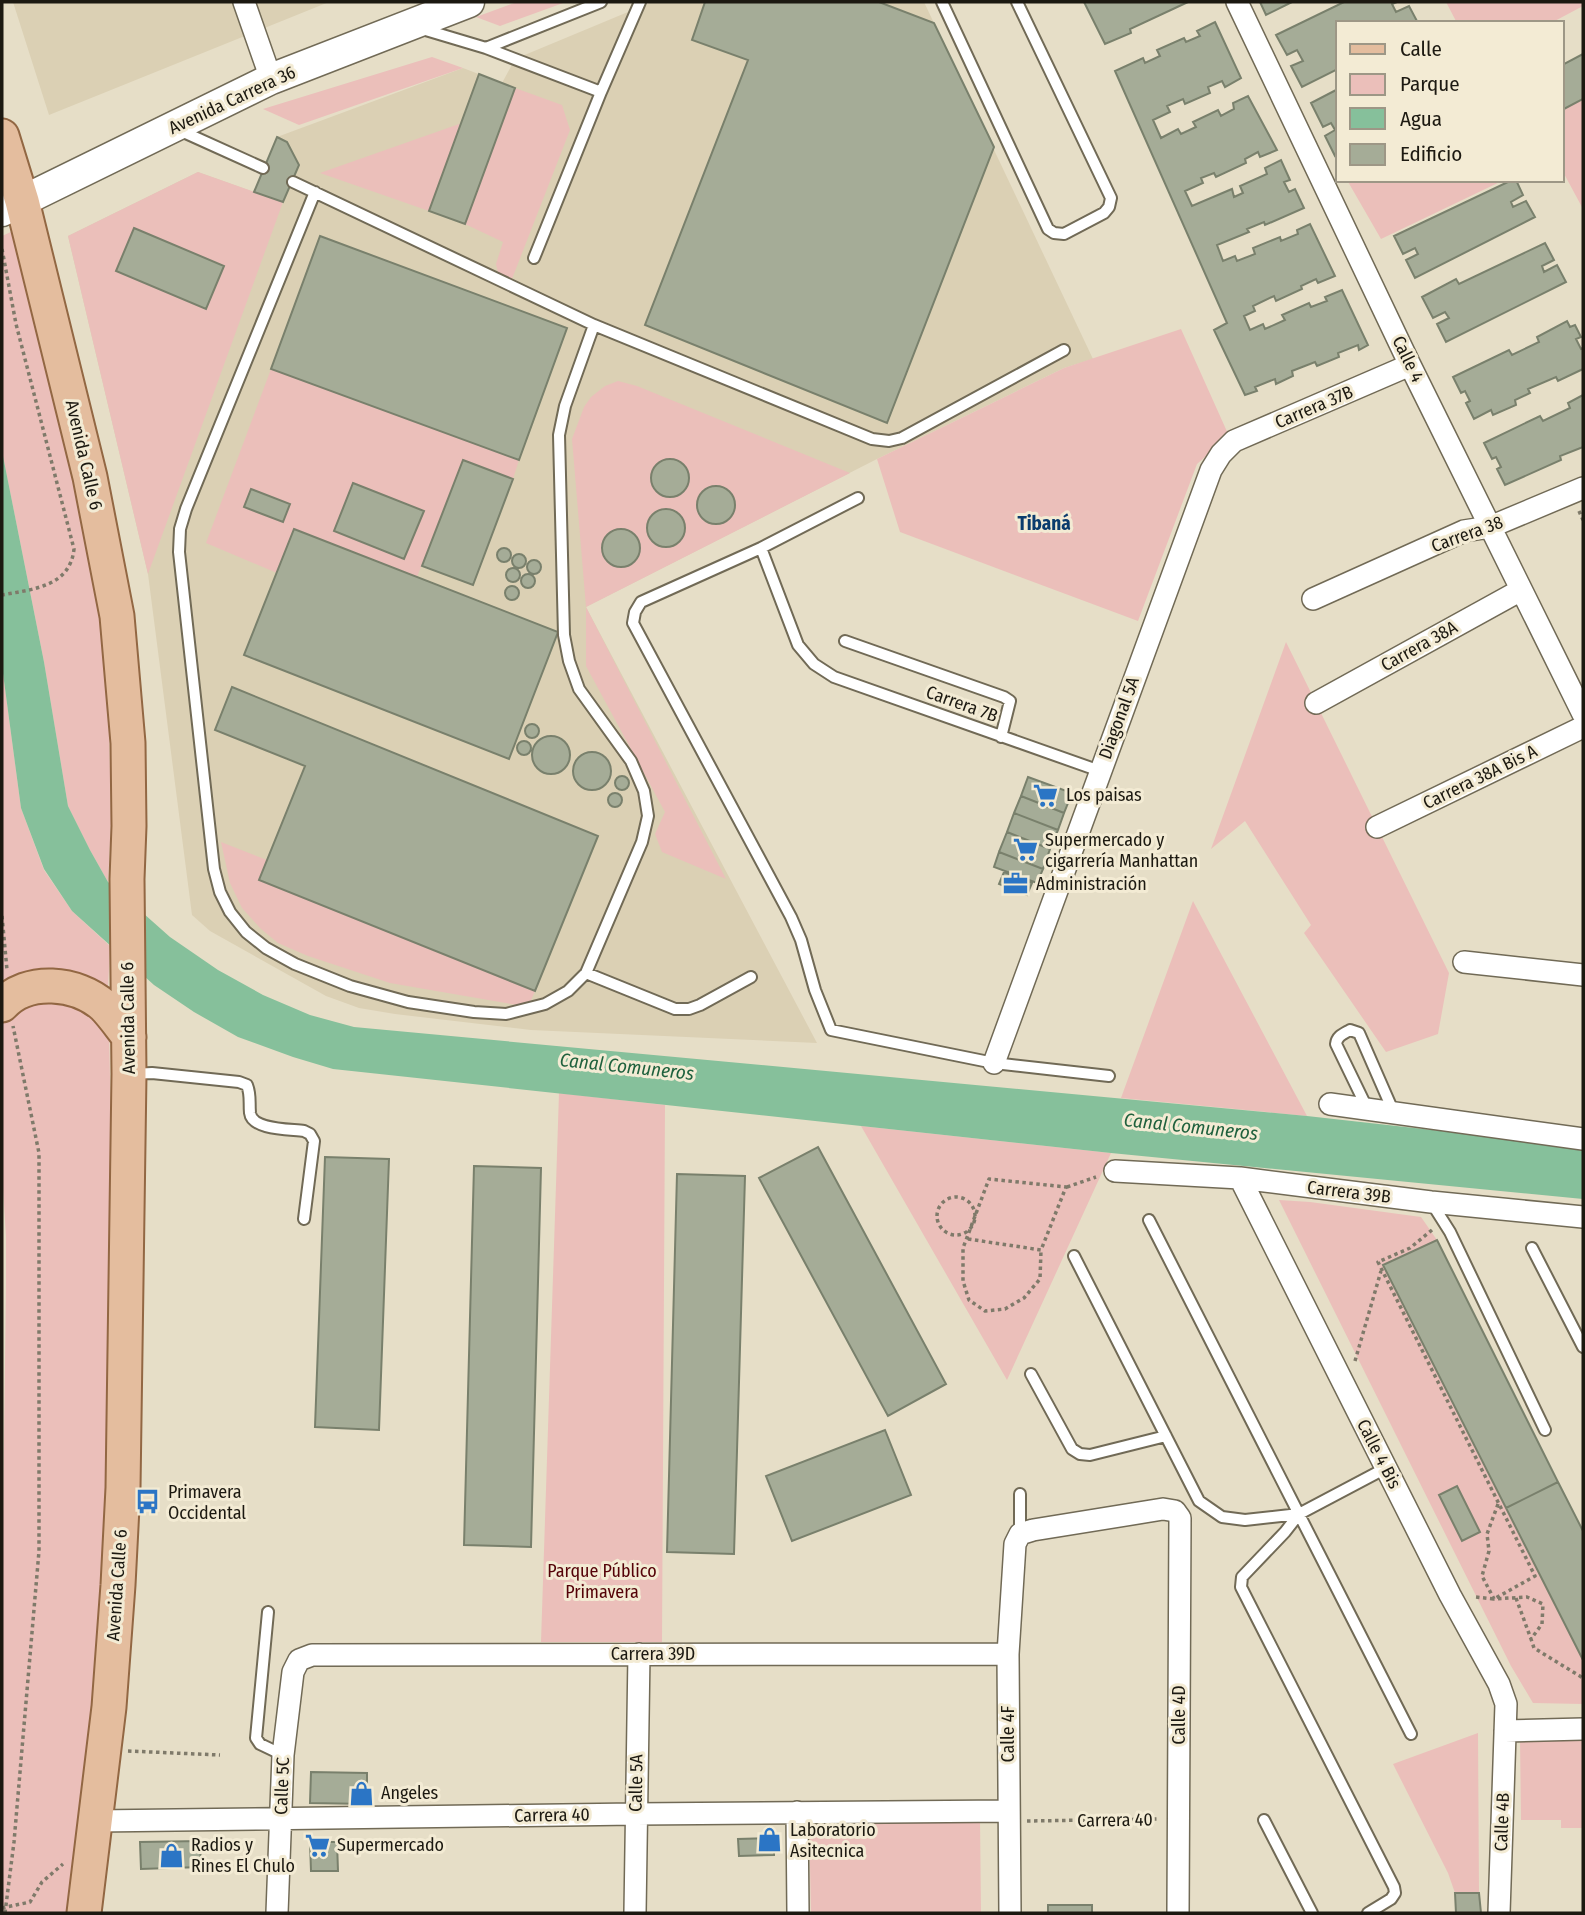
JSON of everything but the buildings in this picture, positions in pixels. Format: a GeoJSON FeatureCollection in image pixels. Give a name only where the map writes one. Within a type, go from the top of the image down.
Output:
{"type":"FeatureCollection","features":[{"type":"Feature","properties":{"kind":"main road","name":"Avenida Carrera 36"},"geometry":{"type":"LineString","coordinates":[[12,206],[271,79],[469,2]]}},
{"type":"Feature","properties":{"kind":"main road","name":"Avenida Calle 6"},"geometry":{"type":"LineString","coordinates":[[2,136],[12,206],[57,336],[90,477],[117,616],[128,743],[129,1074],[123,1488],[109,1707],[85,1913]]}},
{"type":"Feature","properties":{"kind":"main road"},"geometry":{"type":"LineString","coordinates":[[6,1000],[29,987],[49,985],[72,989],[89,996],[128,1022]]}},
{"type":"Feature","properties":{"kind":"street"},"geometry":{"type":"LineString","coordinates":[[244,2],[271,79]]}},
{"type":"Feature","properties":{"kind":"street","name":"Calle 4"},"geometry":{"type":"LineString","coordinates":[[1237,2],[1410,365],[1583,714]]}},
{"type":"Feature","properties":{"kind":"street","name":"Carrera 37B"},"geometry":{"type":"LineString","coordinates":[[1221,454],[1234,441],[1410,365]]}},
{"type":"Feature","properties":{"kind":"street","name":"Diagonal 5A"},"geometry":{"type":"LineString","coordinates":[[994,1063],[1211,470],[1221,454]]}},
{"type":"Feature","properties":{"kind":"street","name":"Carrera 38"},"geometry":{"type":"LineString","coordinates":[[1313,599],[1464,531],[1490,527],[1583,488]]}},
{"type":"Feature","properties":{"kind":"street","name":"Carrera 38A"},"geometry":{"type":"LineString","coordinates":[[1316,703],[1521,590]]}},
{"type":"Feature","properties":{"kind":"street","name":"Carrera 38A Bis A"},"geometry":{"type":"LineString","coordinates":[[1377,827],[1583,727]]}},
{"type":"Feature","properties":{"kind":"street"},"geometry":{"type":"LineString","coordinates":[[1464,962],[1583,975]]}},
{"type":"Feature","properties":{"kind":"street"},"geometry":{"type":"LineString","coordinates":[[1330,1104],[1583,1139]]}},
{"type":"Feature","properties":{"kind":"street","name":"Carrera 39B"},"geometry":{"type":"LineString","coordinates":[[1115,1171],[1240,1178],[1431,1202],[1583,1217]]}},
{"type":"Feature","properties":{"kind":"street","name":"Calle 4 Bis"},"geometry":{"type":"LineString","coordinates":[[1240,1178],[1450,1595],[1499,1684],[1506,1704],[1505,1731]]}},
{"type":"Feature","properties":{"kind":"street","name":"Calle 4D"},"geometry":{"type":"LineString","coordinates":[[1017,1544],[1033,1530],[1172,1513],[1179,1819],[1178,1913]]}},
{"type":"Feature","properties":{"kind":"street","name":"Calle 4F"},"geometry":{"type":"LineString","coordinates":[[1010,1913],[1008,1654],[1017,1544]]}},
{"type":"Feature","properties":{"kind":"street","name":"Calle 5A"},"geometry":{"type":"LineString","coordinates":[[635,1913],[639,1654]]}},
{"type":"Feature","properties":{"kind":"street","name":"Carrera 39D"},"geometry":{"type":"LineString","coordinates":[[299,1660],[312,1655],[1008,1654]]}},
{"type":"Feature","properties":{"kind":"street","name":"Calle 5C"},"geometry":{"type":"LineString","coordinates":[[277,1913],[283,1755],[293,1672],[299,1660]]}},
{"type":"Feature","properties":{"kind":"street"},"geometry":{"type":"LineString","coordinates":[[1505,1731],[1583,1729]]}},
{"type":"Feature","properties":{"kind":"street","name":"Calle 4B"},"geometry":{"type":"LineString","coordinates":[[1499,1913],[1505,1731]]}},
{"type":"Feature","properties":{"kind":"street"},"geometry":{"type":"LineString","coordinates":[[797,1812],[797,1913]]}},
{"type":"Feature","properties":{"kind":"street","name":"Carrera 40"},"geometry":{"type":"LineString","coordinates":[[96,1821],[797,1812],[1009,1816]]}},
{"type":"Feature","properties":{"kind":"lane"},"geometry":{"type":"LineString","coordinates":[[486,48],[601,2]]}},
{"type":"Feature","properties":{"kind":"lane"},"geometry":{"type":"LineString","coordinates":[[534,258],[640,2]]}},
{"type":"Feature","properties":{"kind":"lane"},"geometry":{"type":"LineString","coordinates":[[942,2],[1048,229],[1064,234],[1104,213],[1111,198],[1017,2]]}},
{"type":"Feature","properties":{"kind":"lane"},"geometry":{"type":"LineString","coordinates":[[410,25],[486,48],[601,92]]}},
{"type":"Feature","properties":{"kind":"lane"},"geometry":{"type":"LineString","coordinates":[[173,127],[263,168]]}},
{"type":"Feature","properties":{"kind":"lane"},"geometry":{"type":"LineString","coordinates":[[293,181],[594,325],[872,439],[889,441],[902,438],[1064,350]]}},
{"type":"Feature","properties":{"kind":"lane"},"geometry":{"type":"LineString","coordinates":[[315,192],[186,509],[180,530],[179,552],[212,856],[220,892],[230,912],[246,932],[266,948],[295,964],[378,995],[474,1012],[506,1014],[545,1004],[568,991],[586,973],[642,842],[648,816],[645,791],[631,761],[579,689],[569,661],[564,635],[559,435],[565,406],[594,325]]}},
{"type":"Feature","properties":{"kind":"lane"},"geometry":{"type":"LineString","coordinates":[[858,498],[761,548],[641,602],[635,612],[633,624],[791,917],[831,1030],[994,1063],[1110,1076]]}},
{"type":"Feature","properties":{"kind":"lane","name":"Carrera 7B"},"geometry":{"type":"LineString","coordinates":[[761,548],[799,645],[814,664],[834,677],[1100,771]]}},
{"type":"Feature","properties":{"kind":"lane"},"geometry":{"type":"LineString","coordinates":[[845,641],[1004,697],[1010,701],[1010,706],[1001,737]]}},
{"type":"Feature","properties":{"kind":"lane"},"geometry":{"type":"LineString","coordinates":[[586,973],[675,1009],[689,1010],[751,976]]}},
{"type":"Feature","properties":{"kind":"lane"},"geometry":{"type":"LineString","coordinates":[[1367,1108],[1336,1044],[1339,1036],[1350,1030],[1359,1033],[1395,1113]]}},
{"type":"Feature","properties":{"kind":"lane"},"geometry":{"type":"LineString","coordinates":[[129,1074],[152,1073],[239,1082],[247,1085],[251,1095],[250,1115],[253,1121],[260,1125],[310,1134],[314,1141],[304,1219]]}},
{"type":"Feature","properties":{"kind":"lane"},"geometry":{"type":"LineString","coordinates":[[1431,1202],[1450,1232],[1545,1430]]}},
{"type":"Feature","properties":{"kind":"lane"},"geometry":{"type":"LineString","coordinates":[[1149,1220],[1411,1734]]}},
{"type":"Feature","properties":{"kind":"lane"},"geometry":{"type":"LineString","coordinates":[[1532,1248],[1583,1347]]}},
{"type":"Feature","properties":{"kind":"lane"},"geometry":{"type":"LineString","coordinates":[[1074,1256],[1199,1501],[1222,1517],[1245,1520],[1299,1514],[1386,1468]]}},
{"type":"Feature","properties":{"kind":"lane"},"geometry":{"type":"LineString","coordinates":[[1031,1374],[1072,1449],[1080,1454],[1090,1455],[1166,1436]]}},
{"type":"Feature","properties":{"kind":"lane"},"geometry":{"type":"LineString","coordinates":[[1017,1544],[1020,1494]]}},
{"type":"Feature","properties":{"kind":"lane"},"geometry":{"type":"LineString","coordinates":[[1299,1514],[1242,1577],[1241,1587],[1394,1886],[1395,1893],[1391,1899],[1368,1913]]}},
{"type":"Feature","properties":{"kind":"lane"},"geometry":{"type":"LineString","coordinates":[[268,1612],[256,1738],[260,1744],[283,1755]]}},
{"type":"Feature","properties":{"kind":"lane"},"geometry":{"type":"LineString","coordinates":[[1264,1820],[1312,1913]]}},
{"type":"Feature","properties":{"kind":"path"},"geometry":{"type":"LineString","coordinates":[[2,249],[16,324],[74,549],[73,562],[65,573],[46,586],[2,595]]}},
{"type":"Feature","properties":{"kind":"path"},"geometry":{"type":"LineString","coordinates":[[2,916],[6,1000],[39,1153],[40,1254],[39,1551],[14,1842],[4,1910],[30,1902],[42,1882],[61,1865],[92,1855]]}},
{"type":"Feature","properties":{"kind":"path"},"geometry":{"type":"LineString","coordinates":[[1066,1187],[1041,1250],[1040,1279],[1024,1298],[1004,1309],[985,1311],[970,1300],[963,1281],[963,1248],[989,1179],[1066,1187],[1115,1171]]}},
{"type":"Feature","properties":{"kind":"path"},"geometry":{"type":"LineString","coordinates":[[952,1197],[964,1199],[974,1213],[973,1224],[963,1234],[944,1231],[937,1220],[939,1208],[952,1197]]}},
{"type":"Feature","properties":{"kind":"path"},"geometry":{"type":"LineString","coordinates":[[1442,1221],[1410,1248],[1378,1262],[1535,1576],[1494,1599]]}},
{"type":"Feature","properties":{"kind":"path"},"geometry":{"type":"LineString","coordinates":[[968,1239],[1041,1250]]}},
{"type":"Feature","properties":{"kind":"path"},"geometry":{"type":"LineString","coordinates":[[1347,1391],[1381,1269]]}},
{"type":"Feature","properties":{"kind":"path"},"geometry":{"type":"LineString","coordinates":[[1494,1599],[1482,1576],[1489,1551],[1487,1534],[1498,1503]]}},
{"type":"Feature","properties":{"kind":"path"},"geometry":{"type":"LineString","coordinates":[[1450,1595],[1494,1599],[1527,1597],[1543,1604],[1542,1624],[1531,1639]]}},
{"type":"Feature","properties":{"kind":"path"},"geometry":{"type":"LineString","coordinates":[[1516,1597],[1534,1648],[1583,1678]]}},
{"type":"Feature","properties":{"kind":"path"},"geometry":{"type":"LineString","coordinates":[[124,1750],[220,1755]]}},
{"type":"Feature","properties":{"kind":"path","name":"Carrera 40"},"geometry":{"type":"LineString","coordinates":[[1009,1816],[1179,1819]]}},
{"type":"Feature","properties":{"kind":"shaded area"},"geometry":{"type":"Polygon","coordinates":[[[13,2],[329,2],[49,115],[13,2]]]}},
{"type":"Feature","properties":{"kind":"shaded area"},"geometry":{"type":"Polygon","coordinates":[[[652,2],[924,2],[1093,359],[1064,368],[877,459],[586,607],[817,1043],[531,1030],[359,1008],[326,996],[210,931],[192,915],[148,574],[68,236],[198,172],[257,193],[277,137],[463,68],[502,83],[515,59],[652,2]]]}},
{"type":"Feature","properties":{"kind":"green space"},"geometry":{"type":"Polygon","coordinates":[[[517,2],[566,2],[500,26],[476,17],[517,2]]]}},
{"type":"Feature","properties":{"kind":"green space"},"geometry":{"type":"Polygon","coordinates":[[[1446,2],[1583,2],[1583,6],[1555,21],[1456,21],[1446,2]]]}},
{"type":"Feature","properties":{"kind":"green space"},"geometry":{"type":"Polygon","coordinates":[[[432,57],[463,68],[299,125],[263,109],[432,57]]]}},
{"type":"Feature","properties":{"kind":"green space"},"geometry":{"type":"Polygon","coordinates":[[[515,88],[562,105],[570,130],[510,284],[500,281],[496,264],[503,242],[465,224],[515,88]]]}},
{"type":"Feature","properties":{"kind":"green space"},"geometry":{"type":"Polygon","coordinates":[[[1583,99],[1583,209],[1564,174],[1564,109],[1583,99]]]}},
{"type":"Feature","properties":{"kind":"green space"},"geometry":{"type":"Polygon","coordinates":[[[462,123],[429,211],[320,173],[462,123]]]}},
{"type":"Feature","properties":{"kind":"green space"},"geometry":{"type":"Polygon","coordinates":[[[198,172],[283,202],[148,574],[68,236],[198,172]]]}},
{"type":"Feature","properties":{"kind":"green space"},"geometry":{"type":"Polygon","coordinates":[[[1348,182],[1500,182],[1381,239],[1348,182]]]}},
{"type":"Feature","properties":{"kind":"green space"},"geometry":{"type":"Polygon","coordinates":[[[13,231],[75,479],[101,629],[109,723],[111,822],[108,882],[68,806],[44,662],[2,451],[2,236],[13,231]]]}},
{"type":"Feature","properties":{"kind":"green space"},"geometry":{"type":"Polygon","coordinates":[[[1181,329],[1229,436],[1197,464],[1138,621],[900,532],[877,459],[1064,368],[1181,329]]]}},
{"type":"Feature","properties":{"kind":"green space"},"geometry":{"type":"Polygon","coordinates":[[[271,369],[519,460],[513,479],[463,460],[417,577],[294,529],[277,573],[206,543],[271,369]]]}},
{"type":"Feature","properties":{"kind":"green space"},"geometry":{"type":"Polygon","coordinates":[[[618,381],[637,386],[850,473],[586,607],[572,439],[584,407],[591,397],[605,386],[618,381]]]}},
{"type":"Feature","properties":{"kind":"green space"},"geometry":{"type":"Polygon","coordinates":[[[586,607],[726,879],[662,852],[655,834],[665,812],[586,666],[586,607]]]}},
{"type":"Feature","properties":{"kind":"green space"},"geometry":{"type":"Polygon","coordinates":[[[1286,642],[1449,973],[1438,1034],[1386,1052],[1304,933],[1311,925],[1245,821],[1211,849],[1286,642]]]}},
{"type":"Feature","properties":{"kind":"green space"},"geometry":{"type":"Polygon","coordinates":[[[2,666],[21,808],[44,870],[72,911],[110,946],[108,989],[2,993],[2,666]]]}},
{"type":"Feature","properties":{"kind":"green space"},"geometry":{"type":"Polygon","coordinates":[[[221,842],[267,860],[260,880],[535,991],[528,1007],[390,983],[308,956],[278,943],[242,908],[230,883],[221,842]]]}},
{"type":"Feature","properties":{"kind":"green space"},"geometry":{"type":"Polygon","coordinates":[[[1193,901],[1307,1116],[1121,1098],[1193,901]]]}},
{"type":"Feature","properties":{"kind":"green space"},"geometry":{"type":"Polygon","coordinates":[[[21,999],[79,1001],[109,1029],[113,1225],[101,1639],[71,1913],[2,1913],[6,1236],[2,1173],[2,1016],[21,999]]]}},
{"type":"Feature","properties":{"kind":"green space","name":"Parque Público Primavera"},"geometry":{"type":"Polygon","coordinates":[[[559,1093],[665,1105],[662,1642],[541,1642],[559,1093]]]}},
{"type":"Feature","properties":{"kind":"green space"},"geometry":{"type":"Polygon","coordinates":[[[861,1126],[1111,1153],[1007,1380],[861,1126]]]}},
{"type":"Feature","properties":{"kind":"green space"},"geometry":{"type":"Polygon","coordinates":[[[1279,1200],[1421,1217],[1437,1240],[1384,1265],[1583,1660],[1583,1704],[1533,1703],[1511,1666],[1279,1200]]]}},
{"type":"Feature","properties":{"kind":"green space"},"geometry":{"type":"Polygon","coordinates":[[[1478,1733],[1479,1893],[1455,1893],[1448,1873],[1393,1764],[1478,1733]]]}},
{"type":"Feature","properties":{"kind":"green space"},"geometry":{"type":"Polygon","coordinates":[[[1520,1739],[1583,1739],[1583,1828],[1561,1828],[1561,1820],[1521,1820],[1520,1739]]]}},
{"type":"Feature","properties":{"kind":"green space"},"geometry":{"type":"Polygon","coordinates":[[[809,1818],[980,1819],[981,1913],[811,1913],[809,1818]]]}},
{"type":"Feature","properties":{"kind":"water","name":"Canal Comuneros"},"geometry":{"type":"Polygon","coordinates":[[[2,451],[44,662],[68,806],[108,882],[170,937],[218,970],[263,995],[310,1015],[354,1027],[1307,1116],[1583,1147],[1583,1199],[1111,1153],[333,1069],[238,1037],[154,985],[72,911],[44,869],[21,808],[2,666],[2,451]]]}},
{"type":"Feature","properties":{"kind":"place","name":"Los paisas"},"geometry":{"type":"Point","coordinates":[1046,795]}},
{"type":"Feature","properties":{"kind":"place","name":"Supermercado y cigarrería Manhattan"},"geometry":{"type":"Point","coordinates":[1025,850]}},
{"type":"Feature","properties":{"kind":"place","name":"Administración"},"geometry":{"type":"Point","coordinates":[1016,884]}},
{"type":"Feature","properties":{"kind":"place","name":"Primavera Occidental"},"geometry":{"type":"Point","coordinates":[148,1502]}},
{"type":"Feature","properties":{"kind":"place","name":"Angeles"},"geometry":{"type":"Point","coordinates":[361,1793]}},
{"type":"Feature","properties":{"kind":"place","name":"Laboratorio Asitecnica"},"geometry":{"type":"Point","coordinates":[770,1840]}},
{"type":"Feature","properties":{"kind":"place","name":"Supermercado"},"geometry":{"type":"Point","coordinates":[317,1845]}},
{"type":"Feature","properties":{"kind":"place","name":"Radios y Rines El Chulo"},"geometry":{"type":"Point","coordinates":[171,1855]}},
{"type":"Feature","properties":{"kind":"district","name":"Tibaná"},"geometry":{"type":"Point","coordinates":[1044,523]}}]}
